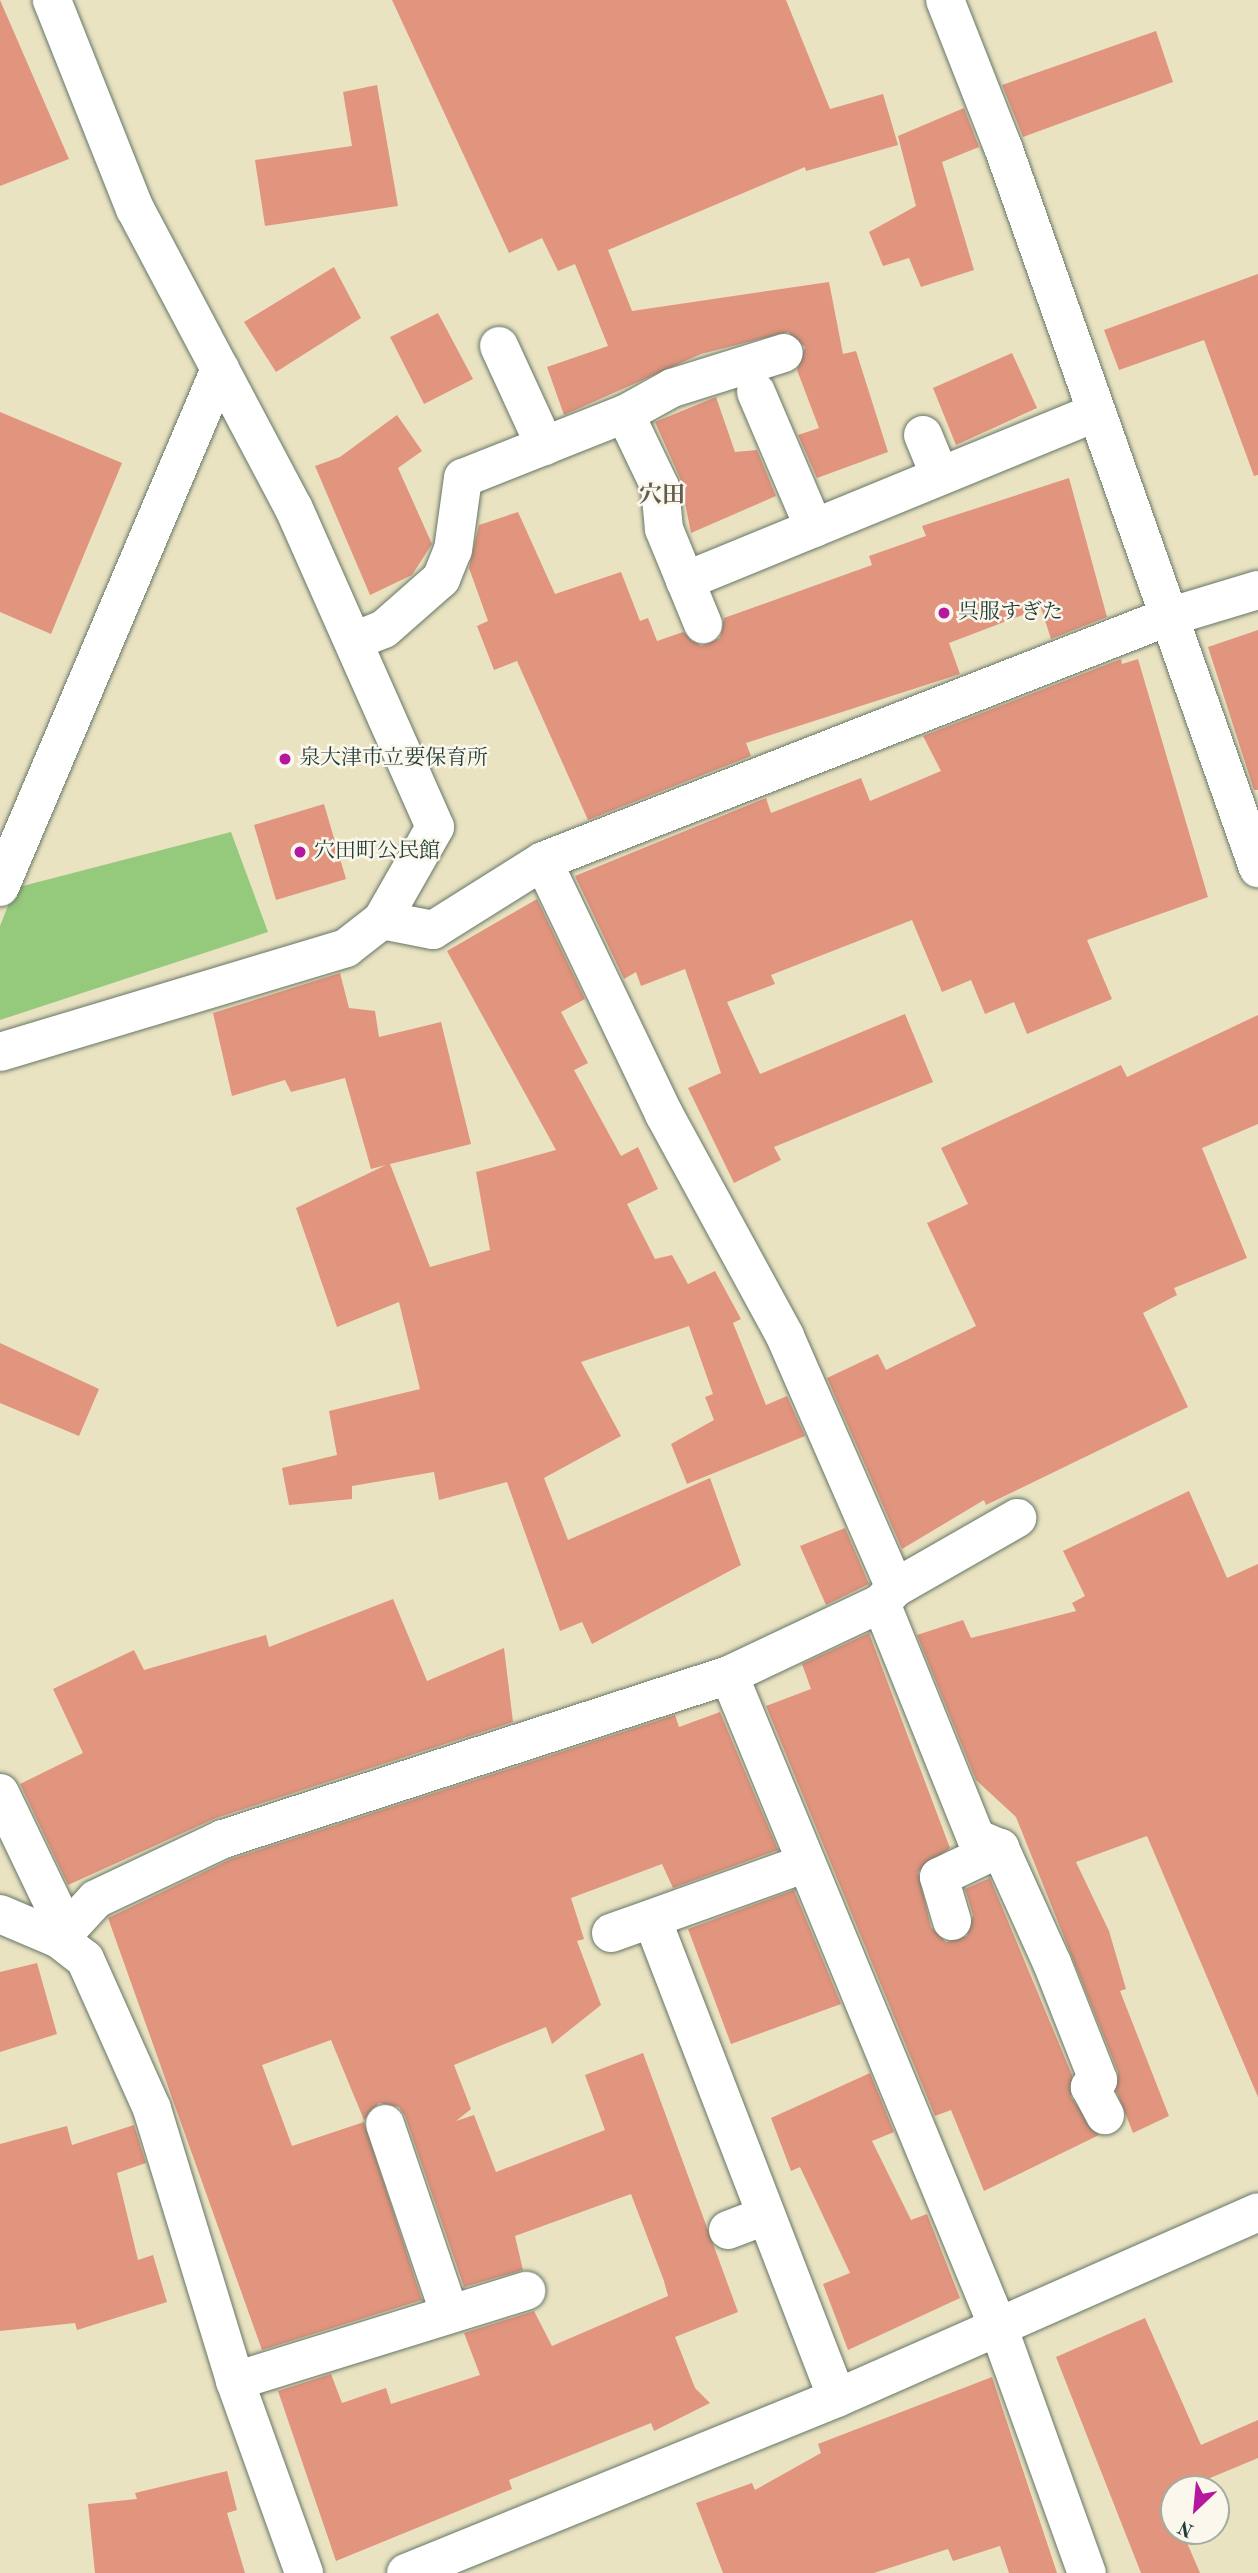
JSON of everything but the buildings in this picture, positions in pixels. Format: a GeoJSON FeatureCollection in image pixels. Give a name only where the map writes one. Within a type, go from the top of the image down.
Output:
{"type":"FeatureCollection","features":[{"type":"Feature","properties":{"kind":"street"},"geometry":{"type":"LineString","coordinates":[[0,1052],[346,948],[382,920],[435,827],[354,641],[220,369],[135,209],[52,0]]}},
{"type":"Feature","properties":{"kind":"street"},"geometry":{"type":"LineString","coordinates":[[945,0],[1095,413],[1165,618],[1258,868]]}},
{"type":"Feature","properties":{"kind":"street"},"geometry":{"type":"LineString","coordinates":[[499,346],[545,446]]}},
{"type":"Feature","properties":{"kind":"street"},"geometry":{"type":"LineString","coordinates":[[354,641],[384,629],[441,579],[453,550],[463,478],[625,414],[672,388],[784,353]]}},
{"type":"Feature","properties":{"kind":"street"},"geometry":{"type":"LineString","coordinates":[[0,887],[220,369]]}},
{"type":"Feature","properties":{"kind":"street"},"geometry":{"type":"LineString","coordinates":[[757,392],[814,528]]}},
{"type":"Feature","properties":{"kind":"street"},"geometry":{"type":"LineString","coordinates":[[685,581],[1095,413]]}},
{"type":"Feature","properties":{"kind":"street"},"geometry":{"type":"LineString","coordinates":[[625,414],[660,487],[664,529],[703,624]]}},
{"type":"Feature","properties":{"kind":"street"},"geometry":{"type":"LineString","coordinates":[[923,435],[940,476]]}},
{"type":"Feature","properties":{"kind":"street"},"geometry":{"type":"LineString","coordinates":[[382,920],[433,930],[543,861],[1165,618],[1258,590]]}},
{"type":"Feature","properties":{"kind":"street"},"geometry":{"type":"LineString","coordinates":[[543,861],[664,1114],[785,1336],[888,1595],[976,1838],[1000,1848],[1052,1963],[1098,2080],[1090,2087],[1105,2115]]}},
{"type":"Feature","properties":{"kind":"street"},"geometry":{"type":"LineString","coordinates":[[59,1939],[96,1899],[223,1839],[729,1675],[888,1595],[1017,1518]]}},
{"type":"Feature","properties":{"kind":"street"},"geometry":{"type":"LineString","coordinates":[[729,1675],[999,2329],[1087,2573]]}},
{"type":"Feature","properties":{"kind":"street"},"geometry":{"type":"LineString","coordinates":[[0,1793],[55,1908],[59,1939]]}},
{"type":"Feature","properties":{"kind":"street"},"geometry":{"type":"LineString","coordinates":[[952,1921],[939,1877],[1000,1848]]}},
{"type":"Feature","properties":{"kind":"street"},"geometry":{"type":"LineString","coordinates":[[611,1933],[806,1863]]}},
{"type":"Feature","properties":{"kind":"street"},"geometry":{"type":"LineString","coordinates":[[0,1914],[59,1939],[85,1959],[152,2109],[235,2381],[304,2573]]}},
{"type":"Feature","properties":{"kind":"street"},"geometry":{"type":"LineString","coordinates":[[652,1919],[837,2398]]}},
{"type":"Feature","properties":{"kind":"street"},"geometry":{"type":"LineString","coordinates":[[385,2124],[449,2312]]}},
{"type":"Feature","properties":{"kind":"street"},"geometry":{"type":"LineString","coordinates":[[407,2573],[837,2398],[999,2329],[1258,2212]]}},
{"type":"Feature","properties":{"kind":"street"},"geometry":{"type":"LineString","coordinates":[[728,2231],[765,2216]]}},
{"type":"Feature","properties":{"kind":"street"},"geometry":{"type":"LineString","coordinates":[[235,2381],[449,2312],[526,2291]]}},
{"type":"Feature","properties":{"kind":"green space"},"geometry":{"type":"Polygon","coordinates":[[[231,832],[268,932],[0,1020],[0,926],[15,888],[231,832]]]}},
{"type":"Feature","properties":{"kind":"place","name":"呉服すぎた"},"geometry":{"type":"Point","coordinates":[944,613]}},
{"type":"Feature","properties":{"kind":"place","name":"泉大津市立要保育所"},"geometry":{"type":"Point","coordinates":[285,759]}},
{"type":"Feature","properties":{"kind":"place","name":"穴田町公民館"},"geometry":{"type":"Point","coordinates":[300,852]}},
{"type":"Feature","properties":{"kind":"district","name":"穴田"},"geometry":{"type":"Point","coordinates":[662,496]}}]}
